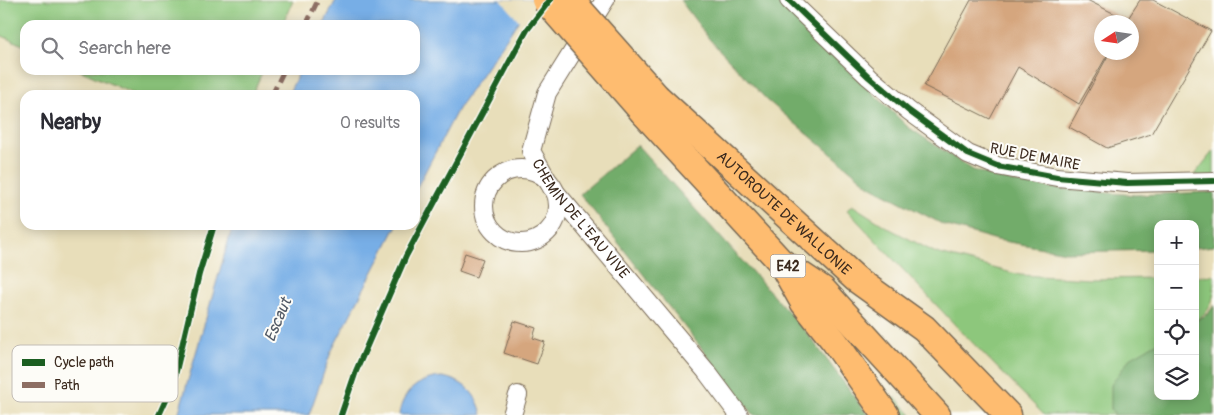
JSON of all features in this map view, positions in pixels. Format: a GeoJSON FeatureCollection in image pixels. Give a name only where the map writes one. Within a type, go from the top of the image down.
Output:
{"type":"FeatureCollection","features":[{"type":"Feature","properties":{"kind":"highway","name":"AUTOROUTE DE WALLONIE"},"geometry":{"type":"LineString","coordinates":[[545,0],[650,105],[856,279],[924,328],[1008,415]]}},
{"type":"Feature","properties":{"kind":"highway","name":"AUTOROUTE DE WALLONIE"},"geometry":{"type":"LineString","coordinates":[[571,0],[650,105],[780,261],[822,289],[937,415]]}},
{"type":"Feature","properties":{"kind":"highway"},"geometry":{"type":"LineString","coordinates":[[780,261],[804,303],[835,342],[886,415]]}},
{"type":"Feature","properties":{"kind":"street","name":"CHEMIN DE L'EAU VIVE"},"geometry":{"type":"LineString","coordinates":[[605,0],[547,93],[532,151],[552,188],[706,371],[739,415]]}},
{"type":"Feature","properties":{"kind":"street","name":"RUE DE MAIRE"},"geometry":{"type":"LineString","coordinates":[[790,0],[889,94],[968,154],[997,166],[1057,178],[1127,183],[1214,181]]}},
{"type":"Feature","properties":{"kind":"street"},"geometry":{"type":"LineString","coordinates":[[524,169],[536,172],[546,178],[552,188],[558,199],[554,223],[536,239],[525,242],[513,242],[502,237],[492,229],[486,219],[484,206],[486,194],[491,183],[500,175],[511,170],[524,169]]}},
{"type":"Feature","properties":{"kind":"street"},"geometry":{"type":"LineString","coordinates":[[512,415],[518,395]]}},
{"type":"Feature","properties":{"kind":"green space"},"geometry":{"type":"Polygon","coordinates":[[[0,0],[293,0],[284,20],[20,20],[20,44],[0,35],[0,0]]]}},
{"type":"Feature","properties":{"kind":"green space"},"geometry":{"type":"Polygon","coordinates":[[[680,0],[777,0],[908,127],[973,170],[1013,182],[1061,189],[1135,195],[1214,192],[1214,246],[1199,248],[1199,220],[1154,220],[1154,250],[1066,252],[997,240],[944,225],[870,186],[767,100],[710,40],[680,0]]]}},
{"type":"Feature","properties":{"kind":"green space"},"geometry":{"type":"Polygon","coordinates":[[[90,75],[261,75],[254,90],[125,90],[90,75]]]}},
{"type":"Feature","properties":{"kind":"green space"},"geometry":{"type":"Polygon","coordinates":[[[637,145],[804,329],[868,415],[754,415],[580,194],[637,145]]]}},
{"type":"Feature","properties":{"kind":"green space"},"geometry":{"type":"Polygon","coordinates":[[[1214,150],[1214,181],[1194,175],[1214,150]]]}},
{"type":"Feature","properties":{"kind":"green space"},"geometry":{"type":"Polygon","coordinates":[[[852,205],[888,228],[936,253],[1020,275],[1090,279],[1154,278],[1154,344],[1130,359],[1111,409],[1115,415],[1044,415],[958,328],[847,210],[852,205]]]}},
{"type":"Feature","properties":{"kind":"green space"},"geometry":{"type":"Polygon","coordinates":[[[1214,275],[1212,302],[1206,312],[1199,318],[1199,310],[1199,277],[1214,275]]]}},
{"type":"Feature","properties":{"kind":"green space"},"geometry":{"type":"Polygon","coordinates":[[[1214,305],[1214,415],[1115,415],[1111,409],[1111,385],[1130,358],[1154,344],[1154,400],[1199,400],[1199,319],[1208,314],[1214,305]]]}},
{"type":"Feature","properties":{"kind":"green space"},"geometry":{"type":"Polygon","coordinates":[[[895,397],[912,415],[897,415],[891,405],[895,397]]]}},
{"type":"Feature","properties":{"kind":"water"},"geometry":{"type":"Polygon","coordinates":[[[336,0],[533,0],[458,109],[420,181],[420,90],[290,90],[298,75],[420,75],[420,20],[326,20],[336,0]]]}},
{"type":"Feature","properties":{"kind":"water","name":"Escaut"},"geometry":{"type":"Polygon","coordinates":[[[232,230],[394,230],[331,352],[309,415],[178,415],[232,230]]]}},
{"type":"Feature","properties":{"kind":"water"},"geometry":{"type":"Polygon","coordinates":[[[442,377],[457,381],[468,389],[477,401],[482,415],[399,415],[404,399],[413,388],[426,380],[442,377]]]}},
{"type":"Feature","properties":{"kind":"pier"},"geometry":{"type":"Polygon","coordinates":[[[501,0],[535,0],[521,23],[501,0]]]}},
{"type":"Feature","properties":{"kind":"building"},"geometry":{"type":"Polygon","coordinates":[[[971,0],[1087,0],[1117,15],[1094,15],[1094,60],[1104,60],[1079,104],[1018,67],[990,119],[924,86],[971,0]]]}},
{"type":"Feature","properties":{"kind":"building"},"geometry":{"type":"Polygon","coordinates":[[[1140,0],[1153,0],[1211,31],[1151,134],[1107,148],[1069,127],[1106,60],[1139,60],[1139,15],[1130,15],[1140,0]]]}},
{"type":"Feature","properties":{"kind":"building"},"geometry":{"type":"Polygon","coordinates":[[[465,253],[483,259],[476,277],[459,271],[465,253]]]}},
{"type":"Feature","properties":{"kind":"building"},"geometry":{"type":"Polygon","coordinates":[[[514,321],[536,328],[533,338],[545,342],[537,364],[504,353],[514,321]]]}},
{"type":"Feature","properties":{"kind":"marked path"},"geometry":{"type":"LineString","coordinates":[[308,20],[318,0]]}},
{"type":"Feature","properties":{"kind":"marked path"},"geometry":{"type":"LineString","coordinates":[[274,90],[282,75]]}},
{"type":"Feature","properties":{"kind":"cycle path"},"geometry":{"type":"LineString","coordinates":[[420,230],[527,30],[550,0]]}},
{"type":"Feature","properties":{"kind":"cycle path"},"geometry":{"type":"LineString","coordinates":[[789,0],[869,77],[909,111],[968,154],[997,166],[1057,177],[1127,183],[1214,181]]}},
{"type":"Feature","properties":{"kind":"cycle path"},"geometry":{"type":"LineString","coordinates":[[178,363],[199,274],[212,230]]}},
{"type":"Feature","properties":{"kind":"cycle path"},"geometry":{"type":"LineString","coordinates":[[341,415],[356,371],[406,256],[420,230]]}},
{"type":"Feature","properties":{"kind":"cycle path"},"geometry":{"type":"LineString","coordinates":[[159,415],[165,402]]}}]}
